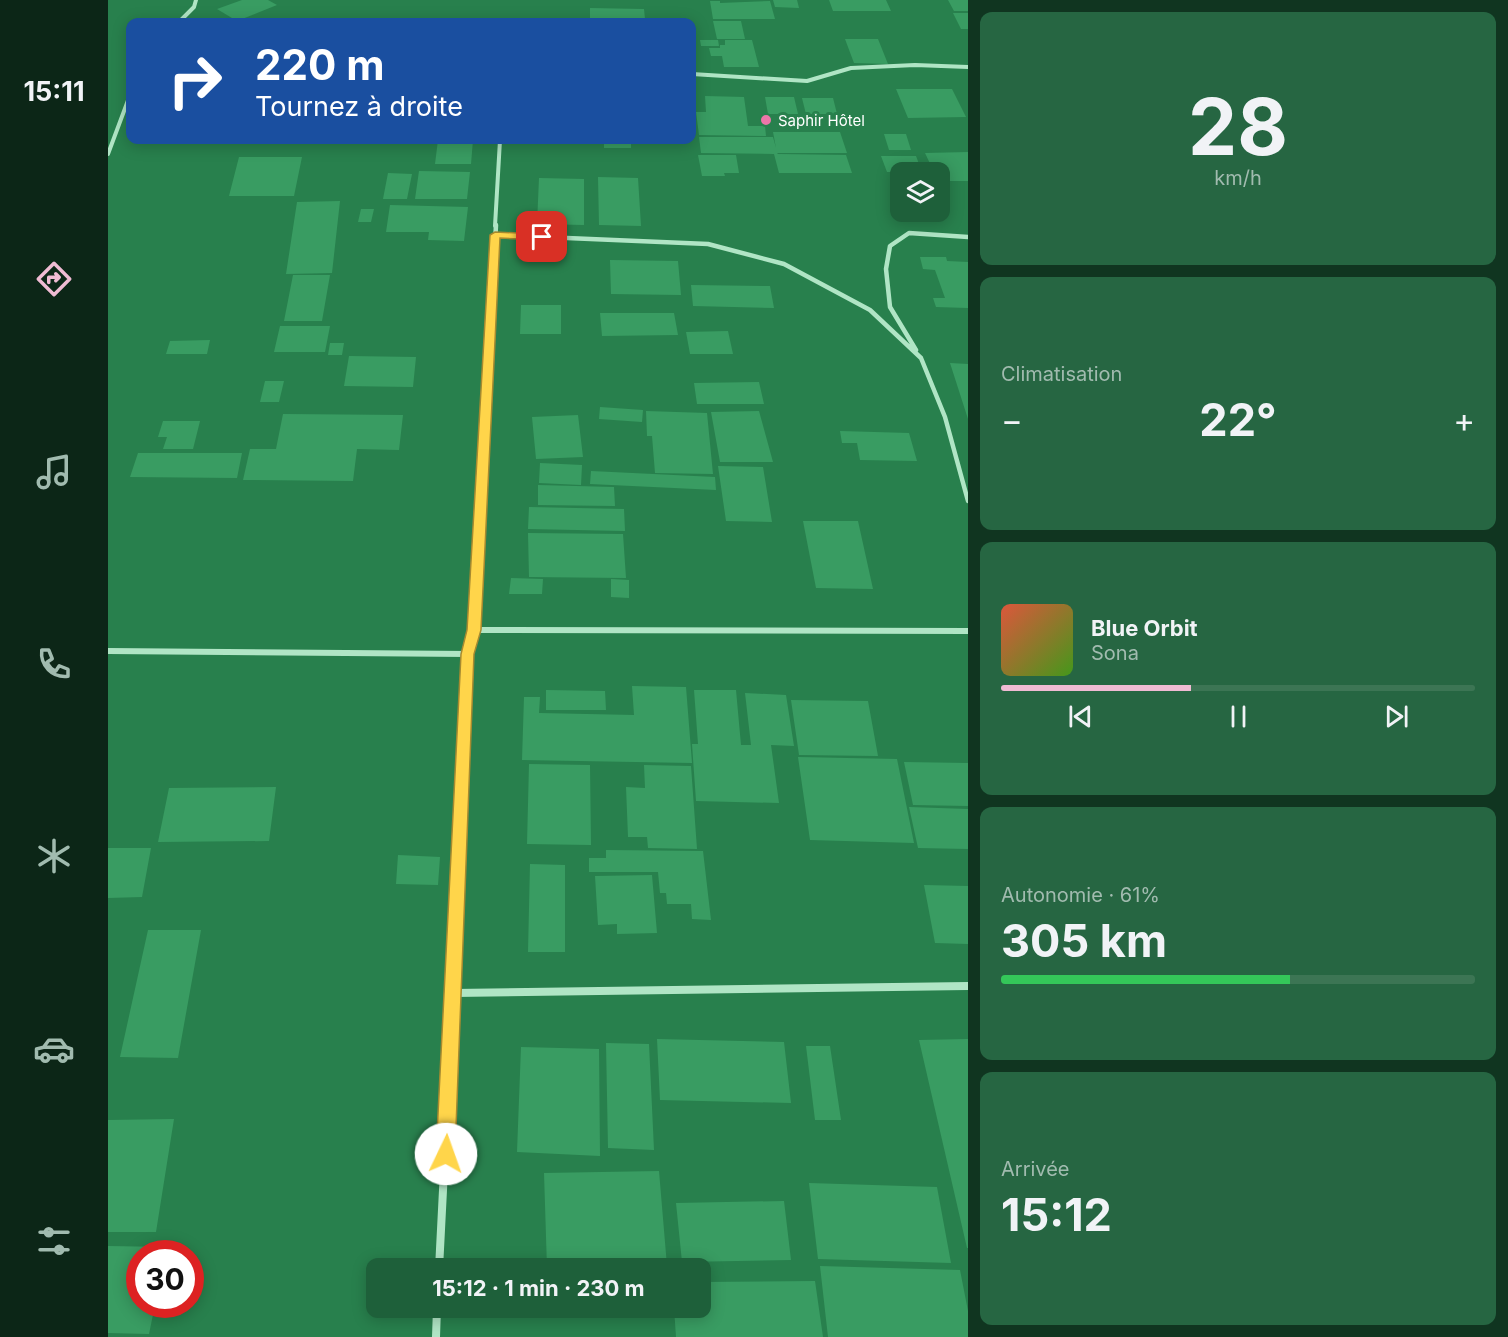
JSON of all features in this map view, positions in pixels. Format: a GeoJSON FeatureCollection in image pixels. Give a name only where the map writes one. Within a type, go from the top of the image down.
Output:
{"type":"FeatureCollection","features":[{"type":"Feature","properties":{"kind":"street"},"geometry":{"type":"LineString","coordinates":[[182,18],[194,7],[196,0]]}},
{"type":"Feature","properties":{"kind":"street"},"geometry":{"type":"LineString","coordinates":[[696,74],[807,81],[851,68],[915,64],[968,68]]}},
{"type":"Feature","properties":{"kind":"street"},"geometry":{"type":"LineString","coordinates":[[108,154],[126,106]]}},
{"type":"Feature","properties":{"kind":"street"},"geometry":{"type":"LineString","coordinates":[[440,1258],[454,993],[468,654],[474,630],[500,144]]}},
{"type":"Feature","properties":{"kind":"street"},"geometry":{"type":"LineString","coordinates":[[968,237],[909,233],[890,246],[886,269],[890,307],[921,358],[945,417],[968,501]]}},
{"type":"Feature","properties":{"kind":"street"},"geometry":{"type":"LineString","coordinates":[[495,235],[708,244],[784,264],[870,310],[921,358]]}},
{"type":"Feature","properties":{"kind":"street"},"geometry":{"type":"LineString","coordinates":[[474,630],[968,631]]}},
{"type":"Feature","properties":{"kind":"street"},"geometry":{"type":"LineString","coordinates":[[108,651],[468,654]]}},
{"type":"Feature","properties":{"kind":"street"},"geometry":{"type":"LineString","coordinates":[[454,993],[968,986]]}},
{"type":"Feature","properties":{"kind":"street"},"geometry":{"type":"LineString","coordinates":[[436,1337],[437,1318]]}},
{"type":"Feature","properties":{"kind":"building"},"geometry":{"type":"Polygon","coordinates":[[[242,0],[268,0],[277,5],[244,18],[232,18],[217,9],[242,0]]]}},
{"type":"Feature","properties":{"kind":"building"},"geometry":{"type":"Polygon","coordinates":[[[773,0],[797,0],[799,8],[775,7],[773,0]]]}},
{"type":"Feature","properties":{"kind":"building"},"geometry":{"type":"Polygon","coordinates":[[[829,0],[886,0],[891,11],[833,11],[829,0]]]}},
{"type":"Feature","properties":{"kind":"building"},"geometry":{"type":"Polygon","coordinates":[[[948,0],[968,0],[968,11],[954,11],[948,0]]]}},
{"type":"Feature","properties":{"kind":"building"},"geometry":{"type":"Polygon","coordinates":[[[710,1],[720,1],[720,3],[770,1],[775,19],[713,19],[710,1]]]}},
{"type":"Feature","properties":{"kind":"building"},"geometry":{"type":"Polygon","coordinates":[[[590,8],[644,9],[645,18],[590,18],[590,8]]]}},
{"type":"Feature","properties":{"kind":"building"},"geometry":{"type":"Polygon","coordinates":[[[953,13],[968,13],[968,29],[961,29],[953,13]]]}},
{"type":"Feature","properties":{"kind":"building"},"geometry":{"type":"Polygon","coordinates":[[[713,21],[741,21],[745,39],[717,39],[713,21]]]}},
{"type":"Feature","properties":{"kind":"building"},"geometry":{"type":"Polygon","coordinates":[[[845,39],[878,39],[888,64],[854,63],[845,39]]]}},
{"type":"Feature","properties":{"kind":"building"},"geometry":{"type":"Polygon","coordinates":[[[700,40],[718,40],[719,46],[701,46],[700,40]]]}},
{"type":"Feature","properties":{"kind":"building"},"geometry":{"type":"Polygon","coordinates":[[[725,40],[752,40],[759,67],[724,67],[722,56],[711,56],[709,48],[720,48],[720,45],[725,45],[725,40]]]}},
{"type":"Feature","properties":{"kind":"building"},"geometry":{"type":"Polygon","coordinates":[[[896,89],[952,89],[966,117],[908,118],[896,89]]]}},
{"type":"Feature","properties":{"kind":"building"},"geometry":{"type":"Polygon","coordinates":[[[705,96],[744,97],[748,126],[765,126],[766,136],[699,135],[696,112],[706,112],[705,96]]]}},
{"type":"Feature","properties":{"kind":"building"},"geometry":{"type":"Polygon","coordinates":[[[765,97],[794,97],[798,114],[768,114],[765,97]]]}},
{"type":"Feature","properties":{"kind":"building"},"geometry":{"type":"Polygon","coordinates":[[[802,98],[833,98],[837,114],[806,114],[802,98]]]}},
{"type":"Feature","properties":{"kind":"building"},"geometry":{"type":"Polygon","coordinates":[[[773,132],[840,132],[847,153],[777,153],[846,155],[852,173],[779,173],[774,154],[701,153],[699,137],[773,137],[776,148],[773,132]]]}},
{"type":"Feature","properties":{"kind":"building"},"geometry":{"type":"Polygon","coordinates":[[[884,134],[906,134],[911,150],[889,150],[884,134]]]}},
{"type":"Feature","properties":{"kind":"building"},"geometry":{"type":"Polygon","coordinates":[[[438,144],[473,144],[471,164],[435,164],[438,144]]]}},
{"type":"Feature","properties":{"kind":"building"},"geometry":{"type":"Polygon","coordinates":[[[604,144],[631,144],[631,148],[604,148],[604,144]]]}},
{"type":"Feature","properties":{"kind":"building"},"geometry":{"type":"Polygon","coordinates":[[[968,152],[968,181],[950,181],[950,162],[929,162],[925,153],[968,152]]]}},
{"type":"Feature","properties":{"kind":"building"},"geometry":{"type":"Polygon","coordinates":[[[698,155],[736,155],[739,173],[724,173],[725,176],[702,176],[698,155]]]}},
{"type":"Feature","properties":{"kind":"building"},"geometry":{"type":"Polygon","coordinates":[[[881,156],[916,156],[918,162],[890,162],[890,172],[887,172],[881,156]]]}},
{"type":"Feature","properties":{"kind":"building"},"geometry":{"type":"Polygon","coordinates":[[[239,157],[302,157],[294,196],[229,196],[239,157]]]}},
{"type":"Feature","properties":{"kind":"building"},"geometry":{"type":"Polygon","coordinates":[[[419,171],[470,172],[467,199],[415,199],[419,171]]]}},
{"type":"Feature","properties":{"kind":"building"},"geometry":{"type":"Polygon","coordinates":[[[388,173],[412,174],[407,199],[383,199],[388,173]]]}},
{"type":"Feature","properties":{"kind":"building"},"geometry":{"type":"Polygon","coordinates":[[[598,177],[638,178],[641,226],[599,225],[598,177]]]}},
{"type":"Feature","properties":{"kind":"building"},"geometry":{"type":"Polygon","coordinates":[[[539,178],[584,179],[584,225],[537,224],[539,178]]]}},
{"type":"Feature","properties":{"kind":"building"},"geometry":{"type":"Polygon","coordinates":[[[340,201],[332,273],[286,274],[297,202],[340,201]]]}},
{"type":"Feature","properties":{"kind":"building"},"geometry":{"type":"Polygon","coordinates":[[[390,205],[468,207],[464,241],[428,240],[429,232],[386,232],[390,205]]]}},
{"type":"Feature","properties":{"kind":"building"},"geometry":{"type":"Polygon","coordinates":[[[361,209],[374,209],[371,222],[358,222],[361,209]]]}},
{"type":"Feature","properties":{"kind":"building"},"geometry":{"type":"Polygon","coordinates":[[[920,257],[946,257],[947,261],[968,262],[968,308],[936,307],[933,298],[945,298],[935,270],[923,269],[920,257]]]}},
{"type":"Feature","properties":{"kind":"building"},"geometry":{"type":"Polygon","coordinates":[[[610,260],[678,261],[681,295],[611,294],[610,260]]]}},
{"type":"Feature","properties":{"kind":"building"},"geometry":{"type":"Polygon","coordinates":[[[293,275],[330,275],[322,321],[284,321],[293,275]]]}},
{"type":"Feature","properties":{"kind":"building"},"geometry":{"type":"Polygon","coordinates":[[[691,285],[770,286],[774,308],[693,306],[691,285]]]}},
{"type":"Feature","properties":{"kind":"building"},"geometry":{"type":"Polygon","coordinates":[[[521,305],[561,305],[561,334],[520,334],[521,305]]]}},
{"type":"Feature","properties":{"kind":"building"},"geometry":{"type":"Polygon","coordinates":[[[600,313],[674,313],[678,335],[602,336],[600,313]]]}},
{"type":"Feature","properties":{"kind":"building"},"geometry":{"type":"Polygon","coordinates":[[[280,326],[330,326],[325,352],[274,352],[280,326]]]}},
{"type":"Feature","properties":{"kind":"building"},"geometry":{"type":"Polygon","coordinates":[[[728,331],[733,354],[690,354],[686,332],[728,331]]]}},
{"type":"Feature","properties":{"kind":"building"},"geometry":{"type":"Polygon","coordinates":[[[210,340],[207,354],[166,354],[170,341],[210,340]]]}},
{"type":"Feature","properties":{"kind":"building"},"geometry":{"type":"Polygon","coordinates":[[[330,343],[344,343],[342,355],[328,355],[330,343]]]}},
{"type":"Feature","properties":{"kind":"building"},"geometry":{"type":"Polygon","coordinates":[[[349,356],[416,357],[413,387],[344,386],[349,356]]]}},
{"type":"Feature","properties":{"kind":"building"},"geometry":{"type":"Polygon","coordinates":[[[950,363],[968,364],[968,419],[950,363]]]}},
{"type":"Feature","properties":{"kind":"building"},"geometry":{"type":"Polygon","coordinates":[[[265,381],[284,381],[279,402],[260,402],[265,381]]]}},
{"type":"Feature","properties":{"kind":"building"},"geometry":{"type":"Polygon","coordinates":[[[759,382],[764,404],[697,404],[694,383],[759,382]]]}},
{"type":"Feature","properties":{"kind":"building"},"geometry":{"type":"Polygon","coordinates":[[[600,407],[643,410],[642,422],[599,419],[600,407]]]}},
{"type":"Feature","properties":{"kind":"building"},"geometry":{"type":"Polygon","coordinates":[[[646,411],[707,413],[713,474],[655,473],[652,436],[647,436],[646,411]]]}},
{"type":"Feature","properties":{"kind":"building"},"geometry":{"type":"Polygon","coordinates":[[[759,411],[773,462],[720,462],[711,412],[759,411]]]}},
{"type":"Feature","properties":{"kind":"building"},"geometry":{"type":"Polygon","coordinates":[[[283,414],[403,415],[399,450],[357,449],[353,481],[243,480],[250,449],[276,449],[283,414]]]}},
{"type":"Feature","properties":{"kind":"building"},"geometry":{"type":"Polygon","coordinates":[[[578,415],[583,457],[536,459],[532,417],[578,415]]]}},
{"type":"Feature","properties":{"kind":"building"},"geometry":{"type":"Polygon","coordinates":[[[163,421],[200,421],[193,449],[163,449],[167,437],[158,437],[163,421]]]}},
{"type":"Feature","properties":{"kind":"building"},"geometry":{"type":"Polygon","coordinates":[[[840,431],[909,433],[917,461],[860,460],[857,443],[842,443],[840,431]]]}},
{"type":"Feature","properties":{"kind":"building"},"geometry":{"type":"Polygon","coordinates":[[[138,453],[242,453],[237,478],[130,477],[138,453]]]}},
{"type":"Feature","properties":{"kind":"building"},"geometry":{"type":"Polygon","coordinates":[[[540,463],[582,465],[581,485],[539,483],[540,463]]]}},
{"type":"Feature","properties":{"kind":"building"},"geometry":{"type":"Polygon","coordinates":[[[718,466],[763,467],[772,522],[726,521],[718,466]]]}},
{"type":"Feature","properties":{"kind":"building"},"geometry":{"type":"Polygon","coordinates":[[[591,471],[715,477],[716,490],[590,484],[591,471]]]}},
{"type":"Feature","properties":{"kind":"building"},"geometry":{"type":"Polygon","coordinates":[[[538,485],[614,487],[615,506],[538,505],[538,485]]]}},
{"type":"Feature","properties":{"kind":"building"},"geometry":{"type":"Polygon","coordinates":[[[529,507],[624,509],[625,531],[528,529],[529,507]]]}},
{"type":"Feature","properties":{"kind":"building"},"geometry":{"type":"Polygon","coordinates":[[[803,521],[858,521],[873,589],[816,588],[803,521]]]}},
{"type":"Feature","properties":{"kind":"building"},"geometry":{"type":"Polygon","coordinates":[[[528,533],[623,534],[626,578],[529,577],[528,533]]]}},
{"type":"Feature","properties":{"kind":"building"},"geometry":{"type":"Polygon","coordinates":[[[511,578],[543,579],[542,594],[509,594],[511,578]]]}},
{"type":"Feature","properties":{"kind":"building"},"geometry":{"type":"Polygon","coordinates":[[[611,579],[629,580],[629,598],[611,597],[611,579]]]}},
{"type":"Feature","properties":{"kind":"building"},"geometry":{"type":"Polygon","coordinates":[[[632,686],[686,687],[692,763],[522,760],[524,697],[540,697],[539,713],[634,715],[632,686]]]}},
{"type":"Feature","properties":{"kind":"building"},"geometry":{"type":"Polygon","coordinates":[[[546,690],[605,691],[606,710],[546,710],[546,690]]]}},
{"type":"Feature","properties":{"kind":"building"},"geometry":{"type":"Polygon","coordinates":[[[694,690],[736,690],[741,745],[751,745],[745,693],[786,695],[794,746],[771,745],[779,803],[696,801],[692,744],[698,744],[694,690]]]}},
{"type":"Feature","properties":{"kind":"building"},"geometry":{"type":"Polygon","coordinates":[[[791,700],[868,701],[878,756],[799,755],[791,700]]]}},
{"type":"Feature","properties":{"kind":"building"},"geometry":{"type":"Polygon","coordinates":[[[798,757],[897,759],[914,843],[810,840],[798,757]]]}},
{"type":"Feature","properties":{"kind":"building"},"geometry":{"type":"Polygon","coordinates":[[[904,762],[968,763],[968,806],[913,805],[904,762]]]}},
{"type":"Feature","properties":{"kind":"building"},"geometry":{"type":"Polygon","coordinates":[[[529,764],[590,765],[591,845],[527,844],[529,764]]]}},
{"type":"Feature","properties":{"kind":"building"},"geometry":{"type":"Polygon","coordinates":[[[644,765],[691,766],[697,849],[648,848],[647,837],[628,837],[626,787],[645,788],[644,765]]]}},
{"type":"Feature","properties":{"kind":"building"},"geometry":{"type":"Polygon","coordinates":[[[276,787],[269,841],[158,842],[169,788],[276,787]]]}},
{"type":"Feature","properties":{"kind":"building"},"geometry":{"type":"Polygon","coordinates":[[[909,807],[968,809],[968,849],[918,848],[909,807]]]}},
{"type":"Feature","properties":{"kind":"building"},"geometry":{"type":"Polygon","coordinates":[[[108,848],[151,848],[142,897],[108,898],[108,848]]]}},
{"type":"Feature","properties":{"kind":"building"},"geometry":{"type":"Polygon","coordinates":[[[606,850],[703,851],[711,920],[692,919],[691,904],[667,904],[666,893],[660,893],[658,872],[589,872],[589,858],[606,858],[606,850]]]}},
{"type":"Feature","properties":{"kind":"building"},"geometry":{"type":"Polygon","coordinates":[[[398,855],[440,857],[438,885],[396,884],[398,855]]]}},
{"type":"Feature","properties":{"kind":"building"},"geometry":{"type":"Polygon","coordinates":[[[530,864],[565,865],[565,952],[528,952],[530,864]]]}},
{"type":"Feature","properties":{"kind":"building"},"geometry":{"type":"Polygon","coordinates":[[[652,875],[657,933],[617,934],[617,924],[598,925],[595,876],[652,875]]]}},
{"type":"Feature","properties":{"kind":"building"},"geometry":{"type":"Polygon","coordinates":[[[924,885],[968,886],[968,944],[935,943],[924,885]]]}},
{"type":"Feature","properties":{"kind":"building"},"geometry":{"type":"Polygon","coordinates":[[[148,930],[201,930],[178,1058],[120,1057],[148,930]]]}},
{"type":"Feature","properties":{"kind":"building"},"geometry":{"type":"Polygon","coordinates":[[[657,1039],[784,1042],[791,1103],[660,1100],[657,1039]]]}},
{"type":"Feature","properties":{"kind":"building"},"geometry":{"type":"Polygon","coordinates":[[[968,1039],[968,1248],[967,1248],[919,1040],[968,1039]]]}},
{"type":"Feature","properties":{"kind":"building"},"geometry":{"type":"Polygon","coordinates":[[[606,1043],[649,1044],[654,1150],[608,1148],[606,1043]]]}},
{"type":"Feature","properties":{"kind":"building"},"geometry":{"type":"Polygon","coordinates":[[[806,1046],[830,1046],[841,1120],[815,1120],[806,1046]]]}},
{"type":"Feature","properties":{"kind":"building"},"geometry":{"type":"Polygon","coordinates":[[[521,1047],[599,1049],[600,1156],[517,1152],[521,1047]]]}},
{"type":"Feature","properties":{"kind":"building"},"geometry":{"type":"Polygon","coordinates":[[[174,1119],[156,1232],[108,1232],[108,1120],[174,1119]]]}},
{"type":"Feature","properties":{"kind":"building"},"geometry":{"type":"Polygon","coordinates":[[[659,1171],[666,1258],[547,1258],[544,1173],[659,1171]]]}},
{"type":"Feature","properties":{"kind":"building"},"geometry":{"type":"Polygon","coordinates":[[[809,1183],[937,1187],[951,1263],[818,1259],[809,1183]]]}},
{"type":"Feature","properties":{"kind":"building"},"geometry":{"type":"Polygon","coordinates":[[[784,1201],[791,1260],[711,1261],[711,1258],[682,1258],[676,1203],[784,1201]]]}},
{"type":"Feature","properties":{"kind":"building"},"geometry":{"type":"Polygon","coordinates":[[[108,1246],[126,1246],[126,1318],[152,1318],[149,1334],[108,1333],[108,1246]]]}},
{"type":"Feature","properties":{"kind":"building"},"geometry":{"type":"Polygon","coordinates":[[[820,1266],[960,1270],[968,1311],[968,1337],[828,1337],[820,1266]]]}},
{"type":"Feature","properties":{"kind":"building"},"geometry":{"type":"Polygon","coordinates":[[[815,1281],[823,1337],[676,1337],[675,1318],[711,1318],[711,1282],[815,1281]]]}},
{"type":"Feature","properties":{"kind":"place","name":"Saphir Hôtel"},"geometry":{"type":"Point","coordinates":[766,120]}},
{"type":"Feature","properties":{"kind":"route"},"geometry":{"type":"LineString","coordinates":[[446,1154],[468,654],[474,630],[495,235],[542,237]]}}]}
